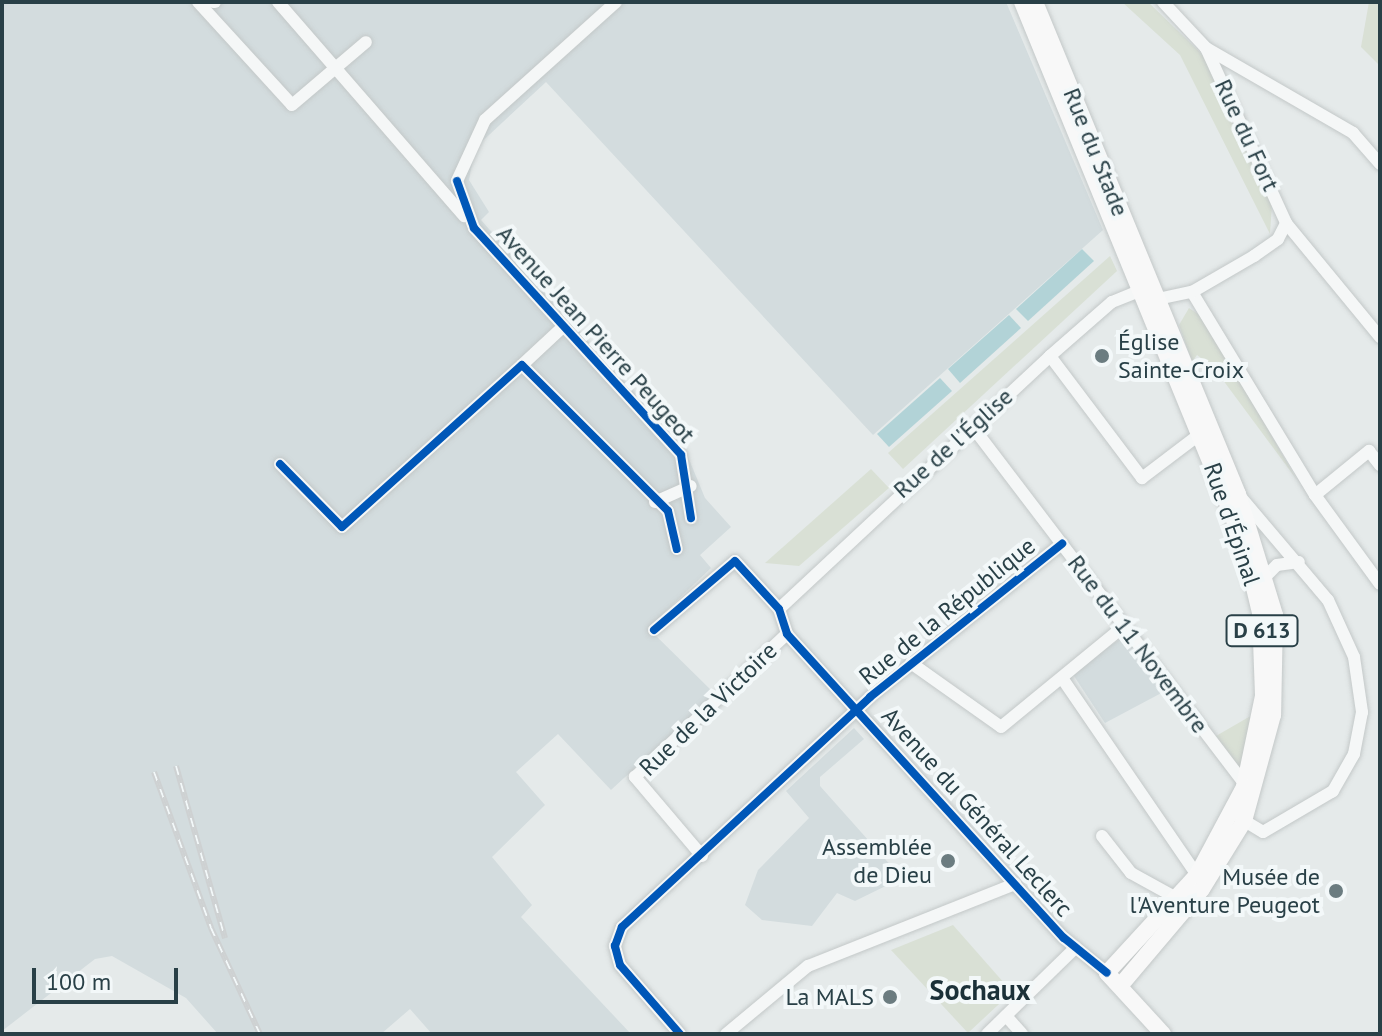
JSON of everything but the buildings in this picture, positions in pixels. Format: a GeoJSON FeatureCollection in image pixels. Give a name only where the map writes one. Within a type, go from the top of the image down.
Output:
{"type":"FeatureCollection","features":[{"type":"Feature","properties":{"kind":"main road","name":"Rue du Stade"},"geometry":{"type":"LineString","coordinates":[[1022,2],[1139,291]]}},
{"type":"Feature","properties":{"kind":"main road","name":"Rue du Stade"},"geometry":{"type":"LineString","coordinates":[[1035,2],[1158,303]]}},
{"type":"Feature","properties":{"kind":"main road","name":"Rue d'Épinal"},"geometry":{"type":"LineString","coordinates":[[1139,291],[1243,542],[1260,613],[1263,696],[1250,790]]}},
{"type":"Feature","properties":{"kind":"main road","name":"Rue d'Épinal"},"geometry":{"type":"LineString","coordinates":[[1120,986],[1184,902],[1238,817],[1250,790],[1277,670],[1267,575],[1238,494],[1158,303]]}},
{"type":"Feature","properties":{"kind":"main road","name":"Rue d'Épinal"},"geometry":{"type":"LineString","coordinates":[[1107,973],[1184,902],[1197,875],[1238,817]]}},
{"type":"Feature","properties":{"kind":"main road","name":"Avenue du Général Leclerc"},"geometry":{"type":"LineString","coordinates":[[1107,973],[1163,1034]]}},
{"type":"Feature","properties":{"kind":"street"},"geometry":{"type":"LineString","coordinates":[[198,2],[292,105],[366,42]]}},
{"type":"Feature","properties":{"kind":"street","name":"Avenue Jean Pierre Peugeot"},"geometry":{"type":"LineString","coordinates":[[278,2],[336,65],[474,228],[681,455],[691,486],[691,518]]}},
{"type":"Feature","properties":{"kind":"street","name":"Avenue Jean Pierre Peugeot"},"geometry":{"type":"LineString","coordinates":[[474,228],[457,181],[472,136],[616,2]]}},
{"type":"Feature","properties":{"kind":"street"},"geometry":{"type":"LineString","coordinates":[[1163,2],[1206,48],[1353,133],[1380,164]]}},
{"type":"Feature","properties":{"kind":"street","name":"Rue du Fort"},"geometry":{"type":"LineString","coordinates":[[1206,48],[1286,223]]}},
{"type":"Feature","properties":{"kind":"street"},"geometry":{"type":"LineString","coordinates":[[1145,271],[1139,291],[1158,303],[1192,292],[1278,239],[1286,223],[1301,232],[1380,337]]}},
{"type":"Feature","properties":{"kind":"street","name":"Rue de l'Église"},"geometry":{"type":"LineString","coordinates":[[779,609],[1050,356],[1112,302],[1139,291]]}},
{"type":"Feature","properties":{"kind":"street"},"geometry":{"type":"LineString","coordinates":[[1192,292],[1315,495],[1380,584]]}},
{"type":"Feature","properties":{"kind":"street"},"geometry":{"type":"LineString","coordinates":[[280,464],[342,527],[564,326]]}},
{"type":"Feature","properties":{"kind":"street"},"geometry":{"type":"LineString","coordinates":[[1050,356],[1142,478],[1200,434]]}},
{"type":"Feature","properties":{"kind":"street"},"geometry":{"type":"LineString","coordinates":[[522,365],[674,524],[677,549]]}},
{"type":"Feature","properties":{"kind":"street","name":"Rue du 11 Novembre"},"geometry":{"type":"LineString","coordinates":[[972,426],[1250,790]]}},
{"type":"Feature","properties":{"kind":"street"},"geometry":{"type":"LineString","coordinates":[[1315,495],[1369,451],[1380,465]]}},
{"type":"Feature","properties":{"kind":"street"},"geometry":{"type":"LineString","coordinates":[[655,502],[691,486]]}},
{"type":"Feature","properties":{"kind":"street"},"geometry":{"type":"LineString","coordinates":[[1238,494],[1299,562],[1350,646],[1361,694],[1360,735],[1343,777],[1312,808],[1263,832],[1238,817]]}},
{"type":"Feature","properties":{"kind":"street","name":"Rue de la République"},"geometry":{"type":"LineString","coordinates":[[680,1034],[620,965],[615,946],[622,927],[688,877],[702,856],[911,663],[1062,544]]}},
{"type":"Feature","properties":{"kind":"street","name":"Avenue du Général Leclerc"},"geometry":{"type":"LineString","coordinates":[[654,630],[735,561],[779,609],[787,634],[1015,884],[1076,947],[1107,973]]}},
{"type":"Feature","properties":{"kind":"street"},"geometry":{"type":"LineString","coordinates":[[1267,575],[1277,565],[1299,562]]}},
{"type":"Feature","properties":{"kind":"street","name":"Rue de la République"},"geometry":{"type":"LineString","coordinates":[[911,663],[1001,727],[1125,625]]}},
{"type":"Feature","properties":{"kind":"street","name":"Rue de la Victoire"},"geometry":{"type":"LineString","coordinates":[[702,856],[635,777],[787,634]]}},
{"type":"Feature","properties":{"kind":"street"},"geometry":{"type":"LineString","coordinates":[[1062,678],[1197,875]]}},
{"type":"Feature","properties":{"kind":"street"},"geometry":{"type":"LineString","coordinates":[[1102,836],[1131,873],[1184,902]]}},
{"type":"Feature","properties":{"kind":"street"},"geometry":{"type":"LineString","coordinates":[[726,1034],[808,966],[1015,884]]}},
{"type":"Feature","properties":{"kind":"street"},"geometry":{"type":"LineString","coordinates":[[987,1034],[1076,947]]}},
{"type":"Feature","properties":{"kind":"street"},"geometry":{"type":"LineString","coordinates":[[1006,1016],[1022,1034]]}},
{"type":"Feature","properties":{"kind":"shaded area"},"geometry":{"type":"Polygon","coordinates":[[[2,2],[1006,2],[1103,230],[873,435],[546,82],[475,148],[469,180],[489,212],[481,220],[686,452],[705,498],[731,527],[700,555],[711,568],[648,628],[715,694],[611,790],[558,734],[516,772],[545,805],[492,857],[532,905],[521,917],[631,1034],[432,1034],[410,1009],[381,1034],[218,1034],[186,998],[112,956],[95,959],[2,1031],[2,2]]]}},
{"type":"Feature","properties":{"kind":"shaded area"},"geometry":{"type":"Polygon","coordinates":[[[1122,2],[1148,2],[1204,56],[1272,203],[1270,234],[1180,55],[1122,2]]]}},
{"type":"Feature","properties":{"kind":"shaded area"},"geometry":{"type":"Polygon","coordinates":[[[1369,2],[1380,2],[1380,66],[1361,47],[1369,2]]]}},
{"type":"Feature","properties":{"kind":"shaded area"},"geometry":{"type":"Polygon","coordinates":[[[1110,256],[1117,271],[903,469],[888,453],[1110,256]]]}},
{"type":"Feature","properties":{"kind":"shaded area"},"geometry":{"type":"Polygon","coordinates":[[[1189,308],[1204,318],[1297,480],[1214,368],[1197,355],[1192,362],[1179,325],[1189,308]]]}},
{"type":"Feature","properties":{"kind":"shaded area"},"geometry":{"type":"Polygon","coordinates":[[[871,469],[889,488],[799,566],[765,563],[871,469]]]}},
{"type":"Feature","properties":{"kind":"shaded area"},"geometry":{"type":"Polygon","coordinates":[[[1124,636],[1167,690],[1105,723],[1072,673],[1124,636]]]}},
{"type":"Feature","properties":{"kind":"shaded area"},"geometry":{"type":"Polygon","coordinates":[[[1254,714],[1241,767],[1239,767],[1216,736],[1254,714]]]}},
{"type":"Feature","properties":{"kind":"shaded area"},"geometry":{"type":"Polygon","coordinates":[[[854,728],[864,739],[820,777],[820,786],[902,878],[855,901],[837,893],[812,926],[762,920],[745,905],[758,870],[809,818],[786,791],[854,728]]]}},
{"type":"Feature","properties":{"kind":"shaded area"},"geometry":{"type":"Polygon","coordinates":[[[953,925],[1012,992],[968,1033],[891,950],[953,925]]]}},
{"type":"Feature","properties":{"kind":"water"},"geometry":{"type":"Polygon","coordinates":[[[1082,249],[1094,261],[1028,321],[1016,309],[1082,249]]]}},
{"type":"Feature","properties":{"kind":"water"},"geometry":{"type":"Polygon","coordinates":[[[1009,315],[1021,328],[960,383],[948,369],[1009,315]]]}},
{"type":"Feature","properties":{"kind":"water"},"geometry":{"type":"Polygon","coordinates":[[[940,378],[952,391],[889,447],[877,434],[940,378]]]}},
{"type":"Feature","properties":{"kind":"railway"},"geometry":{"type":"LineString","coordinates":[[176,766],[225,938]]}},
{"type":"Feature","properties":{"kind":"railway"},"geometry":{"type":"LineString","coordinates":[[154,772],[211,928],[260,1034]]}},
{"type":"Feature","properties":{"kind":"cycle path"},"geometry":{"type":"LineString","coordinates":[[457,181],[474,228],[681,455],[691,518]]}},
{"type":"Feature","properties":{"kind":"cycle path"},"geometry":{"type":"LineString","coordinates":[[280,464],[342,527],[522,365],[668,511],[677,549]]}},
{"type":"Feature","properties":{"kind":"cycle path"},"geometry":{"type":"LineString","coordinates":[[680,1034],[620,965],[615,946],[622,927],[870,697],[1062,544]]}},
{"type":"Feature","properties":{"kind":"cycle path"},"geometry":{"type":"LineString","coordinates":[[654,630],[735,561],[779,609],[787,634],[1064,938],[1107,973]]}},
{"type":"Feature","properties":{"kind":"place","name":"Église Sainte-Croix"},"geometry":{"type":"Point","coordinates":[1102,356]}},
{"type":"Feature","properties":{"kind":"place","name":"Assemblée de Dieu"},"geometry":{"type":"Point","coordinates":[948,861]}},
{"type":"Feature","properties":{"kind":"place","name":"Musée de l'Aventure Peugeot"},"geometry":{"type":"Point","coordinates":[1336,891]}},
{"type":"Feature","properties":{"kind":"place","name":"La MALS"},"geometry":{"type":"Point","coordinates":[890,997]}},
{"type":"Feature","properties":{"kind":"district","name":"Sochaux"},"geometry":{"type":"Point","coordinates":[980,990]}}]}
